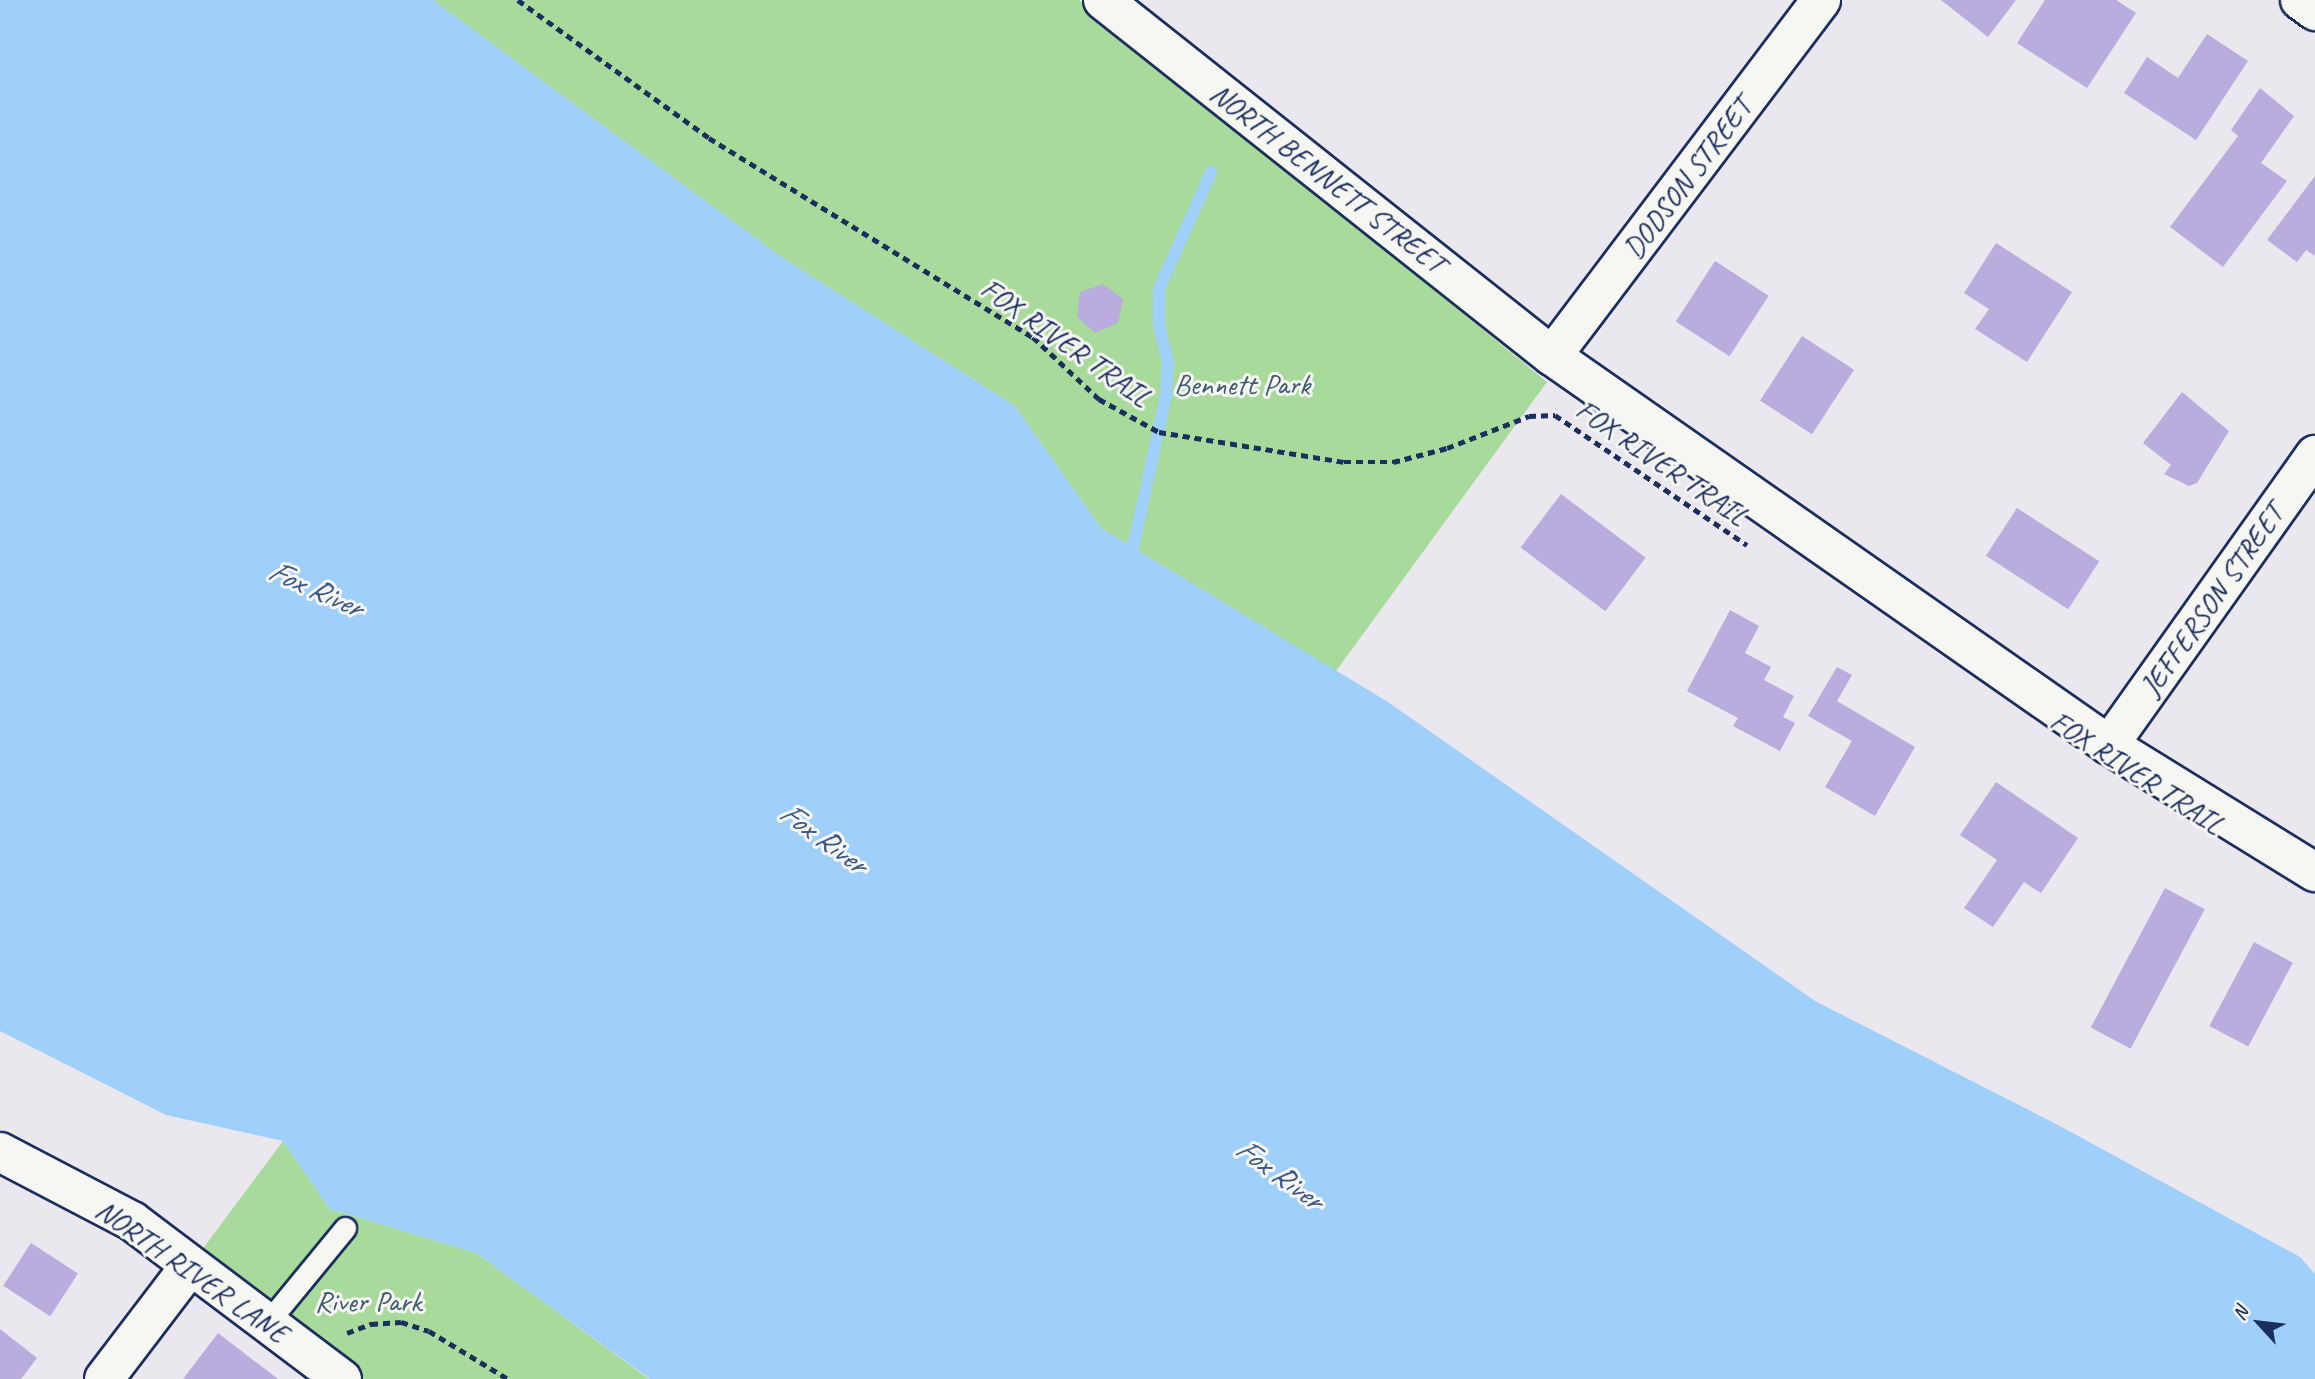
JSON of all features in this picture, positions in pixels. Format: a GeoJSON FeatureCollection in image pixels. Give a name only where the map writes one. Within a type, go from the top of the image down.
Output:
{"type":"FeatureCollection","features":[{"type":"Feature","properties":{"kind":"main road","name":"NORTH BENNETT STREET"},"geometry":{"type":"LineString","coordinates":[[1103,0],[1552,356],[2109,746],[2315,872]]}},
{"type":"Feature","properties":{"kind":"main road","name":"DODSON STREET"},"geometry":{"type":"LineString","coordinates":[[1552,356],[1821,0]]}},
{"type":"Feature","properties":{"kind":"main road"},"geometry":{"type":"LineString","coordinates":[[2300,0],[2315,11]]}},
{"type":"Feature","properties":{"kind":"main road","name":"JEFFERSON STREET"},"geometry":{"type":"LineString","coordinates":[[2109,746],[2315,455]]}},
{"type":"Feature","properties":{"kind":"main road","name":"NORTH RIVER LANE"},"geometry":{"type":"LineString","coordinates":[[0,1152],[132,1221],[342,1379]]}},
{"type":"Feature","properties":{"kind":"main road"},"geometry":{"type":"LineString","coordinates":[[104,1379],[190,1266]]}},
{"type":"Feature","properties":{"kind":"lane"},"geometry":{"type":"LineString","coordinates":[[267,1323],[345,1228]]}},
{"type":"Feature","properties":{"kind":"path","name":"FOX RIVER TRAIL"},"geometry":{"type":"LineString","coordinates":[[518,0],[709,138],[1033,337],[1100,399],[1159,432],[1344,462],[1393,462],[1447,449],[1528,416],[1555,415],[1755,550]]}},
{"type":"Feature","properties":{"kind":"path"},"geometry":{"type":"LineString","coordinates":[[302,1349],[371,1324],[401,1322],[429,1331],[508,1379]]}},
{"type":"Feature","properties":{"kind":"green space","name":"Bennett Park"},"geometry":{"type":"Polygon","coordinates":[[[433,0],[1079,0],[1547,382],[1336,671],[1101,528],[1015,406],[780,256],[433,0]]]}},
{"type":"Feature","properties":{"kind":"green space","name":"River Park"},"geometry":{"type":"Polygon","coordinates":[[[283,1141],[330,1209],[476,1253],[649,1379],[342,1379],[190,1266],[283,1141]]]}},
{"type":"Feature","properties":{"kind":"water","name":"Fox River"},"geometry":{"type":"Polygon","coordinates":[[[0,0],[433,0],[780,256],[1015,406],[1101,528],[1388,702],[1815,1001],[2058,1125],[2300,1257],[2315,1274],[2315,1379],[650,1379],[476,1253],[330,1209],[283,1141],[166,1115],[0,1031],[0,0]]]}},
{"type":"Feature","properties":{"kind":"building"},"geometry":{"type":"Polygon","coordinates":[[[1941,0],[2016,0],[1988,37],[1941,0]]]}},
{"type":"Feature","properties":{"kind":"building"},"geometry":{"type":"Polygon","coordinates":[[[2045,0],[2116,0],[2136,13],[2087,88],[2017,43],[2045,0]]]}},
{"type":"Feature","properties":{"kind":"building"},"geometry":{"type":"Polygon","coordinates":[[[2207,34],[2248,61],[2196,140],[2124,93],[2147,57],[2178,78],[2207,34]]]}},
{"type":"Feature","properties":{"kind":"building"},"geometry":{"type":"Polygon","coordinates":[[[2260,88],[2294,116],[2261,163],[2287,181],[2223,267],[2170,227],[2238,136],[2231,130],[2260,88]]]}},
{"type":"Feature","properties":{"kind":"building"},"geometry":{"type":"Polygon","coordinates":[[[2315,176],[2315,256],[2306,250],[2297,262],[2267,240],[2315,176]]]}},
{"type":"Feature","properties":{"kind":"building"},"geometry":{"type":"Polygon","coordinates":[[[1996,243],[2072,292],[2027,362],[1975,329],[1989,309],[1964,293],[1996,243]]]}},
{"type":"Feature","properties":{"kind":"building"},"geometry":{"type":"Polygon","coordinates":[[[1715,261],[1769,296],[1729,356],[1676,321],[1715,261]]]}},
{"type":"Feature","properties":{"kind":"building"},"geometry":{"type":"Polygon","coordinates":[[[1103,284],[1123,299],[1118,323],[1095,333],[1077,317],[1080,292],[1103,284]]]}},
{"type":"Feature","properties":{"kind":"building"},"geometry":{"type":"Polygon","coordinates":[[[1802,336],[1854,370],[1812,434],[1760,401],[1802,336]]]}},
{"type":"Feature","properties":{"kind":"building"},"geometry":{"type":"Polygon","coordinates":[[[2182,392],[2229,431],[2197,483],[2189,486],[2164,474],[2171,465],[2143,443],[2182,392]]]}},
{"type":"Feature","properties":{"kind":"building"},"geometry":{"type":"Polygon","coordinates":[[[1561,494],[1646,558],[1605,611],[1521,548],[1561,494]]]}},
{"type":"Feature","properties":{"kind":"building"},"geometry":{"type":"Polygon","coordinates":[[[2017,508],[2099,561],[2068,609],[1986,556],[2017,508]]]}},
{"type":"Feature","properties":{"kind":"building"},"geometry":{"type":"Polygon","coordinates":[[[1730,610],[1759,626],[1745,653],[1771,667],[1764,680],[1794,696],[1783,717],[1795,723],[1780,751],[1733,726],[1738,718],[1687,691],[1730,610]]]}},
{"type":"Feature","properties":{"kind":"building"},"geometry":{"type":"Polygon","coordinates":[[[1837,667],[1852,675],[1837,701],[1915,747],[1875,816],[1825,787],[1852,741],[1808,716],[1837,667]]]}},
{"type":"Feature","properties":{"kind":"building"},"geometry":{"type":"Polygon","coordinates":[[[1996,782],[2078,838],[2041,893],[2024,882],[1993,927],[1964,908],[1997,860],[1960,835],[1996,782]]]}},
{"type":"Feature","properties":{"kind":"building"},"geometry":{"type":"Polygon","coordinates":[[[2165,888],[2205,909],[2131,1049],[2091,1028],[2165,888]]]}},
{"type":"Feature","properties":{"kind":"building"},"geometry":{"type":"Polygon","coordinates":[[[2254,942],[2293,963],[2248,1047],[2209,1026],[2254,942]]]}},
{"type":"Feature","properties":{"kind":"building"},"geometry":{"type":"Polygon","coordinates":[[[31,1243],[78,1273],[50,1316],[3,1286],[31,1243]]]}},
{"type":"Feature","properties":{"kind":"building"},"geometry":{"type":"Polygon","coordinates":[[[0,1329],[37,1358],[21,1379],[0,1379],[0,1329]]]}},
{"type":"Feature","properties":{"kind":"building"},"geometry":{"type":"Polygon","coordinates":[[[218,1333],[278,1379],[183,1379],[218,1333]]]}},
{"type":"Feature","properties":{"kind":"waterway"},"geometry":{"type":"LineString","coordinates":[[1133,548],[1166,396],[1168,362],[1159,325],[1159,289],[1211,172]]}}]}
